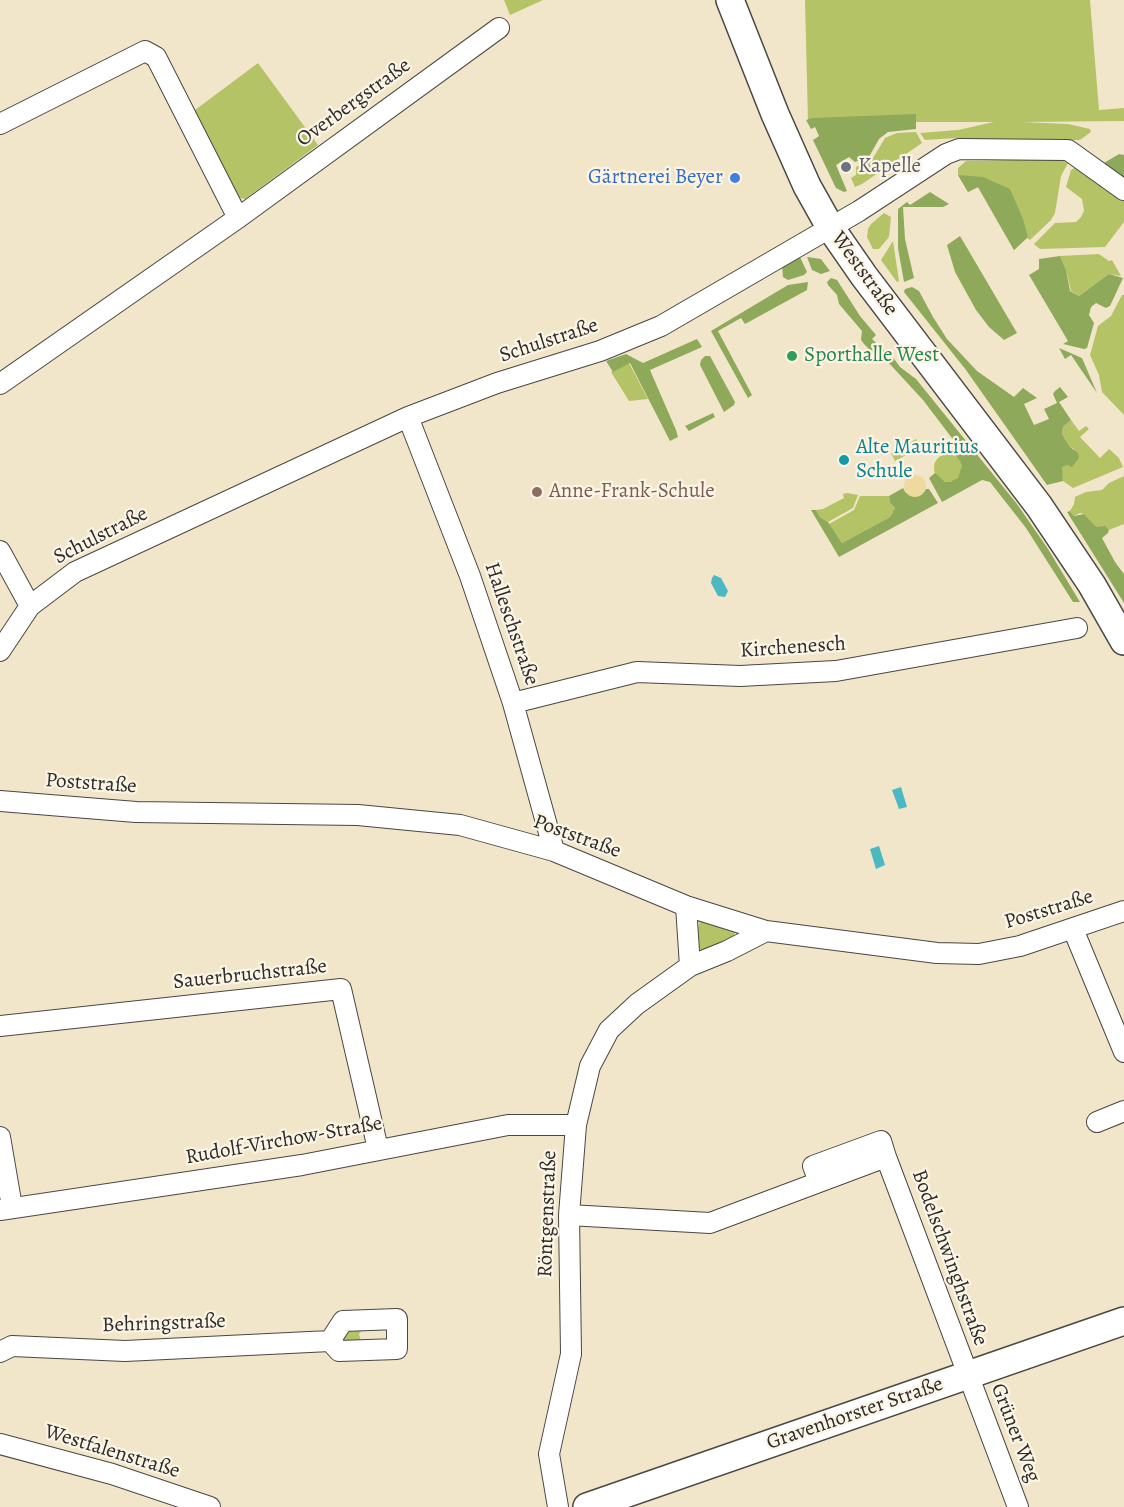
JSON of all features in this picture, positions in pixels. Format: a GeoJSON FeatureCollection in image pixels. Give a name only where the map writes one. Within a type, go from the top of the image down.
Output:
{"type":"FeatureCollection","features":[{"type":"Feature","properties":{"kind":"main road","name":"Weststraße"},"geometry":{"type":"LineString","coordinates":[[730,0],[807,186],[830,227],[864,276],[1039,506],[1092,585],[1124,641]]}},
{"type":"Feature","properties":{"kind":"main road","name":"Gravenhorster Straße"},"geometry":{"type":"LineString","coordinates":[[587,1507],[1124,1322]]}},
{"type":"Feature","properties":{"kind":"street","name":"Overbergstraße"},"geometry":{"type":"LineString","coordinates":[[0,384],[238,218],[499,28]]}},
{"type":"Feature","properties":{"kind":"street"},"geometry":{"type":"LineString","coordinates":[[0,124],[145,51],[156,57],[238,218]]}},
{"type":"Feature","properties":{"kind":"street","name":"Schulstraße"},"geometry":{"type":"LineString","coordinates":[[0,651],[30,606],[75,572],[408,417],[497,383],[600,351],[661,326],[859,212],[936,159],[959,149],[1068,150],[1124,190]]}},
{"type":"Feature","properties":{"kind":"street","name":"Halleschstraße"},"geometry":{"type":"LineString","coordinates":[[408,417],[470,576],[513,703],[554,851]]}},
{"type":"Feature","properties":{"kind":"street"},"geometry":{"type":"LineString","coordinates":[[0,551],[30,606]]}},
{"type":"Feature","properties":{"kind":"street","name":"Kirchenesch"},"geometry":{"type":"LineString","coordinates":[[513,703],[637,672],[740,676],[836,671],[1077,628]]}},
{"type":"Feature","properties":{"kind":"street","name":"Poststraße"},"geometry":{"type":"LineString","coordinates":[[0,801],[136,812],[358,814],[460,825],[554,851],[686,906],[766,931],[937,953],[979,954],[1020,946],[1124,911]]}},
{"type":"Feature","properties":{"kind":"street"},"geometry":{"type":"LineString","coordinates":[[686,906],[690,966]]}},
{"type":"Feature","properties":{"kind":"street"},"geometry":{"type":"LineString","coordinates":[[1073,929],[1124,1052]]}},
{"type":"Feature","properties":{"kind":"street","name":"Röntgenstraße"},"geometry":{"type":"LineString","coordinates":[[558,1507],[549,1454],[571,1354],[568,1215],[576,1125],[590,1066],[609,1030],[637,1004],[690,966],[727,951],[766,931]]}},
{"type":"Feature","properties":{"kind":"street","name":"Sauerbruchstraße"},"geometry":{"type":"LineString","coordinates":[[0,1026],[341,989],[378,1149]]}},
{"type":"Feature","properties":{"kind":"street"},"geometry":{"type":"LineString","coordinates":[[1097,1122],[1124,1111]]}},
{"type":"Feature","properties":{"kind":"street","name":"Rudolf-Virchow-Straße"},"geometry":{"type":"LineString","coordinates":[[6,1209],[302,1165],[508,1125],[576,1125]]}},
{"type":"Feature","properties":{"kind":"street"},"geometry":{"type":"LineString","coordinates":[[0,1137],[6,1209]]}},
{"type":"Feature","properties":{"kind":"street","name":"Bodelschwinghstraße"},"geometry":{"type":"LineString","coordinates":[[568,1215],[710,1222],[886,1157],[967,1376]]}},
{"type":"Feature","properties":{"kind":"street","name":"Behringstraße"},"geometry":{"type":"LineString","coordinates":[[0,1352],[12,1346],[125,1351],[330,1341]]}},
{"type":"Feature","properties":{"kind":"street","name":"Grüner Weg"},"geometry":{"type":"LineString","coordinates":[[967,1376],[1018,1507]]}},
{"type":"Feature","properties":{"kind":"street","name":"Westfalenstraße"},"geometry":{"type":"LineString","coordinates":[[0,1444],[112,1474],[210,1507]]}},
{"type":"Feature","properties":{"kind":"green space"},"geometry":{"type":"Polygon","coordinates":[[[504,0],[543,0],[510,15],[504,0]]]}},
{"type":"Feature","properties":{"kind":"green space"},"geometry":{"type":"Polygon","coordinates":[[[805,0],[1090,0],[1099,110],[1124,108],[1124,121],[1021,122],[1068,124],[1090,129],[1091,132],[1080,140],[960,142],[957,138],[925,140],[920,133],[958,130],[994,122],[808,122],[805,0]]]}},
{"type":"Feature","properties":{"kind":"green space"},"geometry":{"type":"Polygon","coordinates":[[[258,63],[318,145],[245,199],[235,197],[191,113],[258,63]]]}},
{"type":"Feature","properties":{"kind":"green space"},"geometry":{"type":"Polygon","coordinates":[[[916,114],[916,129],[888,132],[879,139],[869,157],[855,162],[849,157],[836,165],[847,191],[844,192],[836,188],[813,140],[819,136],[815,127],[811,129],[806,120],[812,118],[916,114]]]}},
{"type":"Feature","properties":{"kind":"green space"},"geometry":{"type":"Polygon","coordinates":[[[916,132],[922,143],[855,187],[851,178],[856,175],[856,167],[873,158],[885,138],[897,133],[916,132]]]}},
{"type":"Feature","properties":{"kind":"green space"},"geometry":{"type":"Polygon","coordinates":[[[1119,154],[1124,155],[1124,178],[1104,163],[1119,154]]]}},
{"type":"Feature","properties":{"kind":"green space"},"geometry":{"type":"Polygon","coordinates":[[[1058,159],[1068,163],[1061,176],[1055,213],[1051,220],[1030,240],[1027,238],[1014,250],[978,187],[968,192],[958,175],[958,168],[966,161],[1058,159]]]}},
{"type":"Feature","properties":{"kind":"green space"},"geometry":{"type":"Polygon","coordinates":[[[1076,167],[1124,201],[1124,222],[1105,247],[1040,249],[1034,244],[1055,223],[1076,222],[1084,211],[1082,199],[1066,187],[1071,170],[1076,167]]]}},
{"type":"Feature","properties":{"kind":"green space"},"geometry":{"type":"Polygon","coordinates":[[[958,175],[983,177],[1010,189],[1028,237],[1014,250],[978,187],[968,192],[958,175]]]}},
{"type":"Feature","properties":{"kind":"green space"},"geometry":{"type":"Polygon","coordinates":[[[930,192],[949,204],[943,207],[903,207],[905,239],[914,278],[904,282],[898,248],[898,209],[907,202],[910,205],[930,192]]]}},
{"type":"Feature","properties":{"kind":"green space"},"geometry":{"type":"Polygon","coordinates":[[[884,213],[891,217],[889,237],[879,249],[873,249],[867,237],[868,229],[884,213]]]}},
{"type":"Feature","properties":{"kind":"green space"},"geometry":{"type":"Polygon","coordinates":[[[960,236],[1017,333],[1004,340],[989,327],[976,310],[955,272],[947,245],[960,236]]]}},
{"type":"Feature","properties":{"kind":"green space"},"geometry":{"type":"Polygon","coordinates":[[[893,241],[899,281],[897,282],[881,260],[893,241]]]}},
{"type":"Feature","properties":{"kind":"green space"},"geometry":{"type":"Polygon","coordinates":[[[1099,254],[1109,261],[1112,260],[1121,276],[1109,274],[1079,296],[1071,291],[1060,256],[1099,254]]]}},
{"type":"Feature","properties":{"kind":"green space"},"geometry":{"type":"Polygon","coordinates":[[[1060,256],[1066,270],[1070,291],[1079,296],[1109,274],[1123,278],[1110,306],[1106,308],[1096,303],[1091,307],[1089,315],[1094,323],[1087,348],[1084,349],[1063,344],[1068,341],[1029,275],[1039,269],[1039,259],[1060,256]]]}},
{"type":"Feature","properties":{"kind":"green space"},"geometry":{"type":"Polygon","coordinates":[[[800,257],[807,272],[788,280],[783,277],[782,265],[792,258],[800,257]]]}},
{"type":"Feature","properties":{"kind":"green space"},"geometry":{"type":"Polygon","coordinates":[[[807,257],[821,259],[830,271],[821,274],[812,270],[807,257]]]}},
{"type":"Feature","properties":{"kind":"green space"},"geometry":{"type":"Polygon","coordinates":[[[831,278],[837,280],[860,316],[876,335],[872,339],[886,352],[882,356],[879,352],[874,354],[861,340],[862,331],[839,304],[837,295],[828,285],[827,282],[831,278]]]}},
{"type":"Feature","properties":{"kind":"green space"},"geometry":{"type":"Polygon","coordinates":[[[808,282],[807,290],[745,324],[741,318],[718,331],[752,395],[748,398],[711,331],[788,285],[808,282]]]}},
{"type":"Feature","properties":{"kind":"green space"},"geometry":{"type":"Polygon","coordinates":[[[912,287],[919,291],[947,339],[977,371],[1014,397],[1023,388],[1037,398],[1024,404],[1034,425],[1049,419],[1044,409],[1057,403],[1053,394],[1055,391],[1060,387],[1068,397],[1059,402],[1071,420],[1063,427],[1062,434],[1070,447],[1078,453],[1079,458],[1072,467],[1067,465],[1062,467],[1063,481],[1047,485],[966,370],[904,292],[905,289],[912,287]]]}},
{"type":"Feature","properties":{"kind":"green space"},"geometry":{"type":"Polygon","coordinates":[[[1124,295],[1124,415],[1102,392],[1099,375],[1090,355],[1098,326],[1111,316],[1124,295]]]}},
{"type":"Feature","properties":{"kind":"green space"},"geometry":{"type":"Polygon","coordinates":[[[697,339],[702,347],[650,370],[678,437],[670,441],[630,363],[613,372],[606,361],[626,354],[643,363],[697,339]]]}},
{"type":"Feature","properties":{"kind":"green space"},"geometry":{"type":"Polygon","coordinates":[[[1059,348],[1082,358],[1097,393],[1071,355],[1065,359],[1059,348]]]}},
{"type":"Feature","properties":{"kind":"green space"},"geometry":{"type":"Polygon","coordinates":[[[705,356],[710,356],[735,402],[724,412],[700,365],[705,356]]]}},
{"type":"Feature","properties":{"kind":"green space"},"geometry":{"type":"Polygon","coordinates":[[[892,356],[900,367],[916,379],[1017,504],[1080,602],[1073,602],[1026,528],[990,482],[982,480],[942,502],[929,478],[935,473],[945,482],[958,478],[962,466],[955,455],[958,446],[923,400],[887,361],[892,356]]]}},
{"type":"Feature","properties":{"kind":"green space"},"geometry":{"type":"Polygon","coordinates":[[[629,363],[648,399],[629,401],[611,372],[629,363]]]}},
{"type":"Feature","properties":{"kind":"green space"},"geometry":{"type":"Polygon","coordinates":[[[713,413],[715,417],[689,431],[685,426],[713,413]]]}},
{"type":"Feature","properties":{"kind":"green space"},"geometry":{"type":"Polygon","coordinates":[[[1071,420],[1079,431],[1086,426],[1089,429],[1080,437],[1100,458],[1109,449],[1119,458],[1123,467],[1073,488],[1063,481],[1061,467],[1067,464],[1074,449],[1070,447],[1062,434],[1063,427],[1071,420]]]}},
{"type":"Feature","properties":{"kind":"green space"},"geometry":{"type":"Polygon","coordinates":[[[916,439],[921,447],[895,461],[891,453],[916,439]]]}},
{"type":"Feature","properties":{"kind":"green space"},"geometry":{"type":"Polygon","coordinates":[[[948,454],[958,458],[962,468],[958,478],[948,482],[938,478],[934,468],[938,458],[948,454]]]}},
{"type":"Feature","properties":{"kind":"green space"},"geometry":{"type":"Polygon","coordinates":[[[1124,476],[1124,524],[1109,530],[1105,527],[1096,528],[1084,514],[1074,516],[1070,511],[1075,497],[1086,492],[1102,490],[1109,483],[1124,476]]]}},
{"type":"Feature","properties":{"kind":"green space"},"geometry":{"type":"Polygon","coordinates":[[[903,488],[906,493],[924,492],[929,489],[938,503],[839,557],[811,510],[816,510],[820,517],[828,522],[842,543],[890,517],[895,508],[890,503],[889,496],[903,488]]]}},
{"type":"Feature","properties":{"kind":"green space"},"geometry":{"type":"Polygon","coordinates":[[[843,494],[858,495],[853,508],[828,522],[820,517],[816,510],[823,509],[844,498],[843,494]]]}},
{"type":"Feature","properties":{"kind":"green space"},"geometry":{"type":"Polygon","coordinates":[[[860,496],[889,496],[890,503],[895,508],[890,517],[842,543],[829,524],[854,510],[860,496]]]}},
{"type":"Feature","properties":{"kind":"green space"},"geometry":{"type":"Polygon","coordinates":[[[1070,511],[1074,516],[1084,514],[1096,527],[1105,526],[1109,530],[1102,538],[1124,574],[1124,603],[1067,512],[1070,511]]]}},
{"type":"Feature","properties":{"kind":"green space"},"geometry":{"type":"Polygon","coordinates":[[[701,918],[736,929],[732,941],[703,951],[700,949],[697,944],[701,918]]]}},
{"type":"Feature","properties":{"kind":"green space"},"geometry":{"type":"Polygon","coordinates":[[[356,1326],[363,1329],[359,1334],[361,1341],[342,1342],[344,1335],[356,1326]]]}},
{"type":"Feature","properties":{"kind":"sand"},"geometry":{"type":"Polygon","coordinates":[[[915,475],[923,478],[926,486],[923,494],[915,497],[907,494],[904,486],[907,478],[915,475]]]}},
{"type":"Feature","properties":{"kind":"water"},"geometry":{"type":"Polygon","coordinates":[[[714,575],[721,578],[728,591],[725,597],[718,596],[711,583],[714,575]]]}},
{"type":"Feature","properties":{"kind":"water"},"geometry":{"type":"Polygon","coordinates":[[[901,787],[907,807],[899,809],[892,790],[901,787]]]}},
{"type":"Feature","properties":{"kind":"water"},"geometry":{"type":"Polygon","coordinates":[[[879,846],[885,865],[876,869],[870,849],[879,846]]]}},
{"type":"Feature","properties":{"kind":"place","name":"Kapelle"},"geometry":{"type":"Point","coordinates":[846,167]}},
{"type":"Feature","properties":{"kind":"place","name":"Gärtnerei Beyer"},"geometry":{"type":"Point","coordinates":[735,178]}},
{"type":"Feature","properties":{"kind":"place","name":"Sporthalle West"},"geometry":{"type":"Point","coordinates":[792,356]}},
{"type":"Feature","properties":{"kind":"place","name":"Alte Mauritius Schule"},"geometry":{"type":"Point","coordinates":[844,460]}},
{"type":"Feature","properties":{"kind":"place","name":"Anne-Frank-Schule"},"geometry":{"type":"Point","coordinates":[537,492]}}]}
